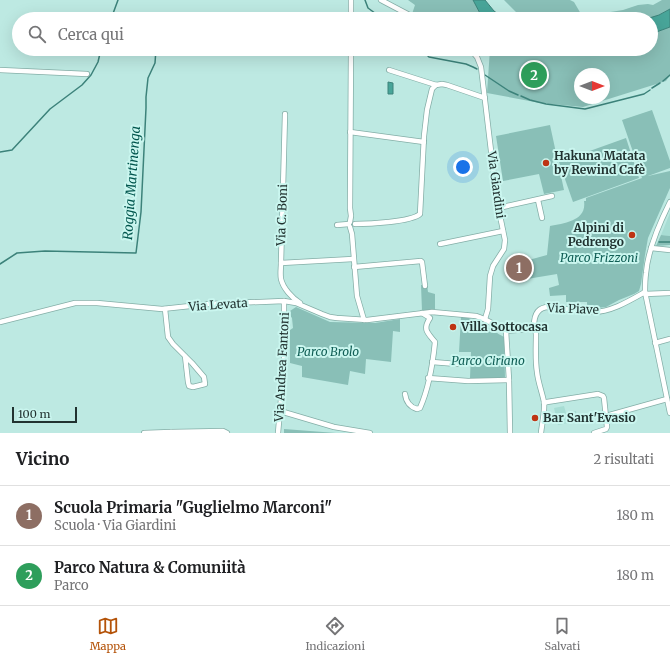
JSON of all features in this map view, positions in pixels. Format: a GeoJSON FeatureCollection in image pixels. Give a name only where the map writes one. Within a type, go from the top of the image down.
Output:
{"type":"FeatureCollection","features":[{"type":"Feature","properties":{"kind":"street"},"geometry":{"type":"LineString","coordinates":[[351,12],[352,0]]}},
{"type":"Feature","properties":{"kind":"street"},"geometry":{"type":"LineString","coordinates":[[381,0],[404,12]]}},
{"type":"Feature","properties":{"kind":"street"},"geometry":{"type":"LineString","coordinates":[[351,56],[350,208],[357,296],[364,320]]}},
{"type":"Feature","properties":{"kind":"street","name":"Via Giardini"},"geometry":{"type":"LineString","coordinates":[[476,56],[481,67],[498,208],[505,240],[504,249],[493,266],[490,276],[488,309],[485,319]]}},
{"type":"Feature","properties":{"kind":"street"},"geometry":{"type":"LineString","coordinates":[[0,70],[86,74]]}},
{"type":"Feature","properties":{"kind":"street"},"geometry":{"type":"LineString","coordinates":[[389,70],[436,86]]}},
{"type":"Feature","properties":{"kind":"street"},"geometry":{"type":"LineString","coordinates":[[337,225],[393,222],[419,216],[421,212],[427,110],[432,89],[442,84],[485,98]]}},
{"type":"Feature","properties":{"kind":"street","name":"Via C. Boni"},"geometry":{"type":"LineString","coordinates":[[286,114],[281,279],[294,299],[304,306]]}},
{"type":"Feature","properties":{"kind":"street"},"geometry":{"type":"LineString","coordinates":[[350,132],[424,142]]}},
{"type":"Feature","properties":{"kind":"street"},"geometry":{"type":"LineString","coordinates":[[498,208],[552,196]]}},
{"type":"Feature","properties":{"kind":"street"},"geometry":{"type":"LineString","coordinates":[[538,200],[542,218]]}},
{"type":"Feature","properties":{"kind":"street"},"geometry":{"type":"LineString","coordinates":[[670,202],[664,213],[651,248],[646,272],[645,293],[670,413]]}},
{"type":"Feature","properties":{"kind":"street"},"geometry":{"type":"LineString","coordinates":[[440,244],[503,231]]}},
{"type":"Feature","properties":{"kind":"street"},"geometry":{"type":"LineString","coordinates":[[651,248],[670,250]]}},
{"type":"Feature","properties":{"kind":"street"},"geometry":{"type":"LineString","coordinates":[[281,262],[353,259]]}},
{"type":"Feature","properties":{"kind":"street"},"geometry":{"type":"LineString","coordinates":[[354,267],[421,261],[423,265],[425,286]]}},
{"type":"Feature","properties":{"kind":"street"},"geometry":{"type":"LineString","coordinates":[[645,293],[670,293]]}},
{"type":"Feature","properties":{"kind":"street","name":"Via Piave"},"geometry":{"type":"LineString","coordinates":[[534,325],[536,316],[543,307],[592,312],[611,309],[645,293]]}},
{"type":"Feature","properties":{"kind":"street","name":"Via Levata"},"geometry":{"type":"LineString","coordinates":[[0,322],[75,303],[97,303],[165,309],[209,304],[284,301],[296,303],[330,317],[364,320],[435,312],[476,316],[485,319],[506,331]]}},
{"type":"Feature","properties":{"kind":"street","name":"Via Andrea Fantoni"},"geometry":{"type":"LineString","coordinates":[[278,433],[284,365],[284,301]]}},
{"type":"Feature","properties":{"kind":"street"},"geometry":{"type":"LineString","coordinates":[[165,309],[168,337],[172,344],[185,356],[204,377],[205,384],[193,387],[189,386],[185,356]]}},
{"type":"Feature","properties":{"kind":"street"},"geometry":{"type":"LineString","coordinates":[[405,394],[412,408],[420,408],[432,362],[435,342],[428,335],[426,327],[427,322],[435,312]]}},
{"type":"Feature","properties":{"kind":"street"},"geometry":{"type":"LineString","coordinates":[[422,313],[430,318]]}},
{"type":"Feature","properties":{"kind":"street"},"geometry":{"type":"LineString","coordinates":[[510,433],[506,331],[530,329],[534,325],[536,332],[537,372],[544,404],[541,433]]}},
{"type":"Feature","properties":{"kind":"street"},"geometry":{"type":"LineString","coordinates":[[655,343],[670,339]]}},
{"type":"Feature","properties":{"kind":"street"},"geometry":{"type":"LineString","coordinates":[[432,362],[456,364]]}},
{"type":"Feature","properties":{"kind":"street"},"geometry":{"type":"LineString","coordinates":[[428,378],[468,381],[509,380]]}},
{"type":"Feature","properties":{"kind":"street"},"geometry":{"type":"LineString","coordinates":[[544,404],[547,402],[594,396],[598,394],[603,396],[607,427],[606,429],[597,432]]}},
{"type":"Feature","properties":{"kind":"street"},"geometry":{"type":"LineString","coordinates":[[606,416],[667,399]]}},
{"type":"Feature","properties":{"kind":"street"},"geometry":{"type":"LineString","coordinates":[[280,411],[334,427],[370,433]]}},
{"type":"Feature","properties":{"kind":"street"},"geometry":{"type":"LineString","coordinates":[[144,433],[223,431],[227,433]]}},
{"type":"Feature","properties":{"kind":"shaded area"},"geometry":{"type":"Polygon","coordinates":[[[473,0],[485,0],[495,12],[479,12],[473,0]]]}},
{"type":"Feature","properties":{"kind":"shaded area"},"geometry":{"type":"Polygon","coordinates":[[[670,9],[670,27],[658,31],[658,15],[670,9]]]}},
{"type":"Feature","properties":{"kind":"shaded area"},"geometry":{"type":"Polygon","coordinates":[[[388,82],[393,83],[393,94],[388,94],[388,82]]]}},
{"type":"Feature","properties":{"kind":"shaded area"},"geometry":{"type":"Polygon","coordinates":[[[670,213],[670,236],[661,235],[670,213]]]}},
{"type":"Feature","properties":{"kind":"shaded area"},"geometry":{"type":"Polygon","coordinates":[[[564,406],[566,413],[576,411],[578,422],[558,425],[554,408],[564,406]]]}},
{"type":"Feature","properties":{"kind":"green space"},"geometry":{"type":"Polygon","coordinates":[[[408,0],[473,0],[479,12],[413,12],[415,5],[408,0]]]}},
{"type":"Feature","properties":{"kind":"green space"},"geometry":{"type":"Polygon","coordinates":[[[504,0],[570,0],[574,2],[580,12],[516,12],[504,0]]]}},
{"type":"Feature","properties":{"kind":"green space"},"geometry":{"type":"Polygon","coordinates":[[[662,0],[670,0],[670,9],[659,15],[658,12],[610,12],[638,5],[653,5],[662,0]]]}},
{"type":"Feature","properties":{"kind":"green space"},"geometry":{"type":"Polygon","coordinates":[[[670,27],[670,75],[666,81],[610,99],[610,68],[574,68],[574,104],[593,104],[583,107],[540,103],[487,93],[490,56],[658,56],[658,31],[670,27]]]}},
{"type":"Feature","properties":{"kind":"green space","name":"Parco Frizzoni"},"geometry":{"type":"Polygon","coordinates":[[[652,110],[670,161],[670,168],[648,176],[670,171],[670,188],[648,238],[639,291],[606,307],[597,308],[587,308],[587,302],[566,302],[566,295],[550,296],[549,288],[559,285],[557,274],[527,279],[525,261],[547,255],[550,226],[568,222],[578,217],[582,213],[586,198],[642,178],[622,120],[652,110]]]}},
{"type":"Feature","properties":{"kind":"green space"},"geometry":{"type":"Polygon","coordinates":[[[550,125],[564,190],[544,194],[539,174],[503,181],[496,136],[550,125]]]}},
{"type":"Feature","properties":{"kind":"green space"},"geometry":{"type":"Polygon","coordinates":[[[626,138],[639,178],[573,202],[559,162],[626,138]]]}},
{"type":"Feature","properties":{"kind":"green space"},"geometry":{"type":"Polygon","coordinates":[[[661,235],[670,236],[670,245],[656,246],[661,235]]]}},
{"type":"Feature","properties":{"kind":"green space"},"geometry":{"type":"Polygon","coordinates":[[[421,285],[427,285],[428,292],[435,294],[435,309],[422,311],[421,285]]]}},
{"type":"Feature","properties":{"kind":"green space","name":"Parco Brolo"},"geometry":{"type":"Polygon","coordinates":[[[296,307],[330,322],[375,323],[400,319],[400,332],[393,331],[391,362],[366,359],[365,374],[350,371],[348,385],[302,377],[302,366],[290,363],[290,330],[293,328],[292,318],[289,314],[290,311],[296,307]]]}},
{"type":"Feature","properties":{"kind":"green space","name":"Parco Ciriano"},"geometry":{"type":"Polygon","coordinates":[[[461,317],[477,321],[504,337],[505,378],[470,378],[471,352],[459,352],[461,317]]]}},
{"type":"Feature","properties":{"kind":"green space"},"geometry":{"type":"Polygon","coordinates":[[[284,429],[336,433],[284,433],[284,429]]]}},
{"type":"Feature","properties":{"kind":"waterway"},"geometry":{"type":"LineString","coordinates":[[114,12],[118,0]]}},
{"type":"Feature","properties":{"kind":"waterway"},"geometry":{"type":"LineString","coordinates":[[365,0],[368,8],[373,12]]}},
{"type":"Feature","properties":{"kind":"waterway"},"geometry":{"type":"LineString","coordinates":[[0,152],[12,150],[50,109],[82,85],[91,75],[99,56]]}},
{"type":"Feature","properties":{"kind":"waterway","name":"Roggia Martinenga"},"geometry":{"type":"LineString","coordinates":[[0,264],[17,253],[45,251],[136,253],[141,212],[146,97],[148,78],[155,63],[156,56]]}},
{"type":"Feature","properties":{"kind":"waterway"},"geometry":{"type":"LineString","coordinates":[[428,56],[466,64],[477,69]]}},
{"type":"Feature","properties":{"kind":"waterway"},"geometry":{"type":"LineString","coordinates":[[485,75],[509,91],[518,95]]}},
{"type":"Feature","properties":{"kind":"waterway"},"geometry":{"type":"LineString","coordinates":[[663,81],[670,75]]}},
{"type":"Feature","properties":{"kind":"waterway"},"geometry":{"type":"LineString","coordinates":[[652,88],[660,83]]}},
{"type":"Feature","properties":{"kind":"waterway"},"geometry":{"type":"LineString","coordinates":[[521,96],[546,104],[585,109],[644,94],[650,90]]}},
{"type":"Feature","properties":{"kind":"waterway"},"geometry":{"type":"LineString","coordinates":[[659,242],[670,242]]}},
{"type":"Feature","properties":{"kind":"place","name":"Parco Natura & Comuniità"},"geometry":{"type":"Point","coordinates":[534,75]}},
{"type":"Feature","properties":{"kind":"place","name":"Hakuna Matata by Rewind Cafè"},"geometry":{"type":"Point","coordinates":[546,163]}},
{"type":"Feature","properties":{"kind":"place","name":"Alpini di Pedrengo"},"geometry":{"type":"Point","coordinates":[632,235]}},
{"type":"Feature","properties":{"kind":"place","name":"Scuola Primaria \"Guglielmo Marconi\""},"geometry":{"type":"Point","coordinates":[519,268]}},
{"type":"Feature","properties":{"kind":"place","name":"Villa Sottocasa"},"geometry":{"type":"Point","coordinates":[453,327]}},
{"type":"Feature","properties":{"kind":"place","name":"Bar Sant'Evasio"},"geometry":{"type":"Point","coordinates":[535,418]}}]}
